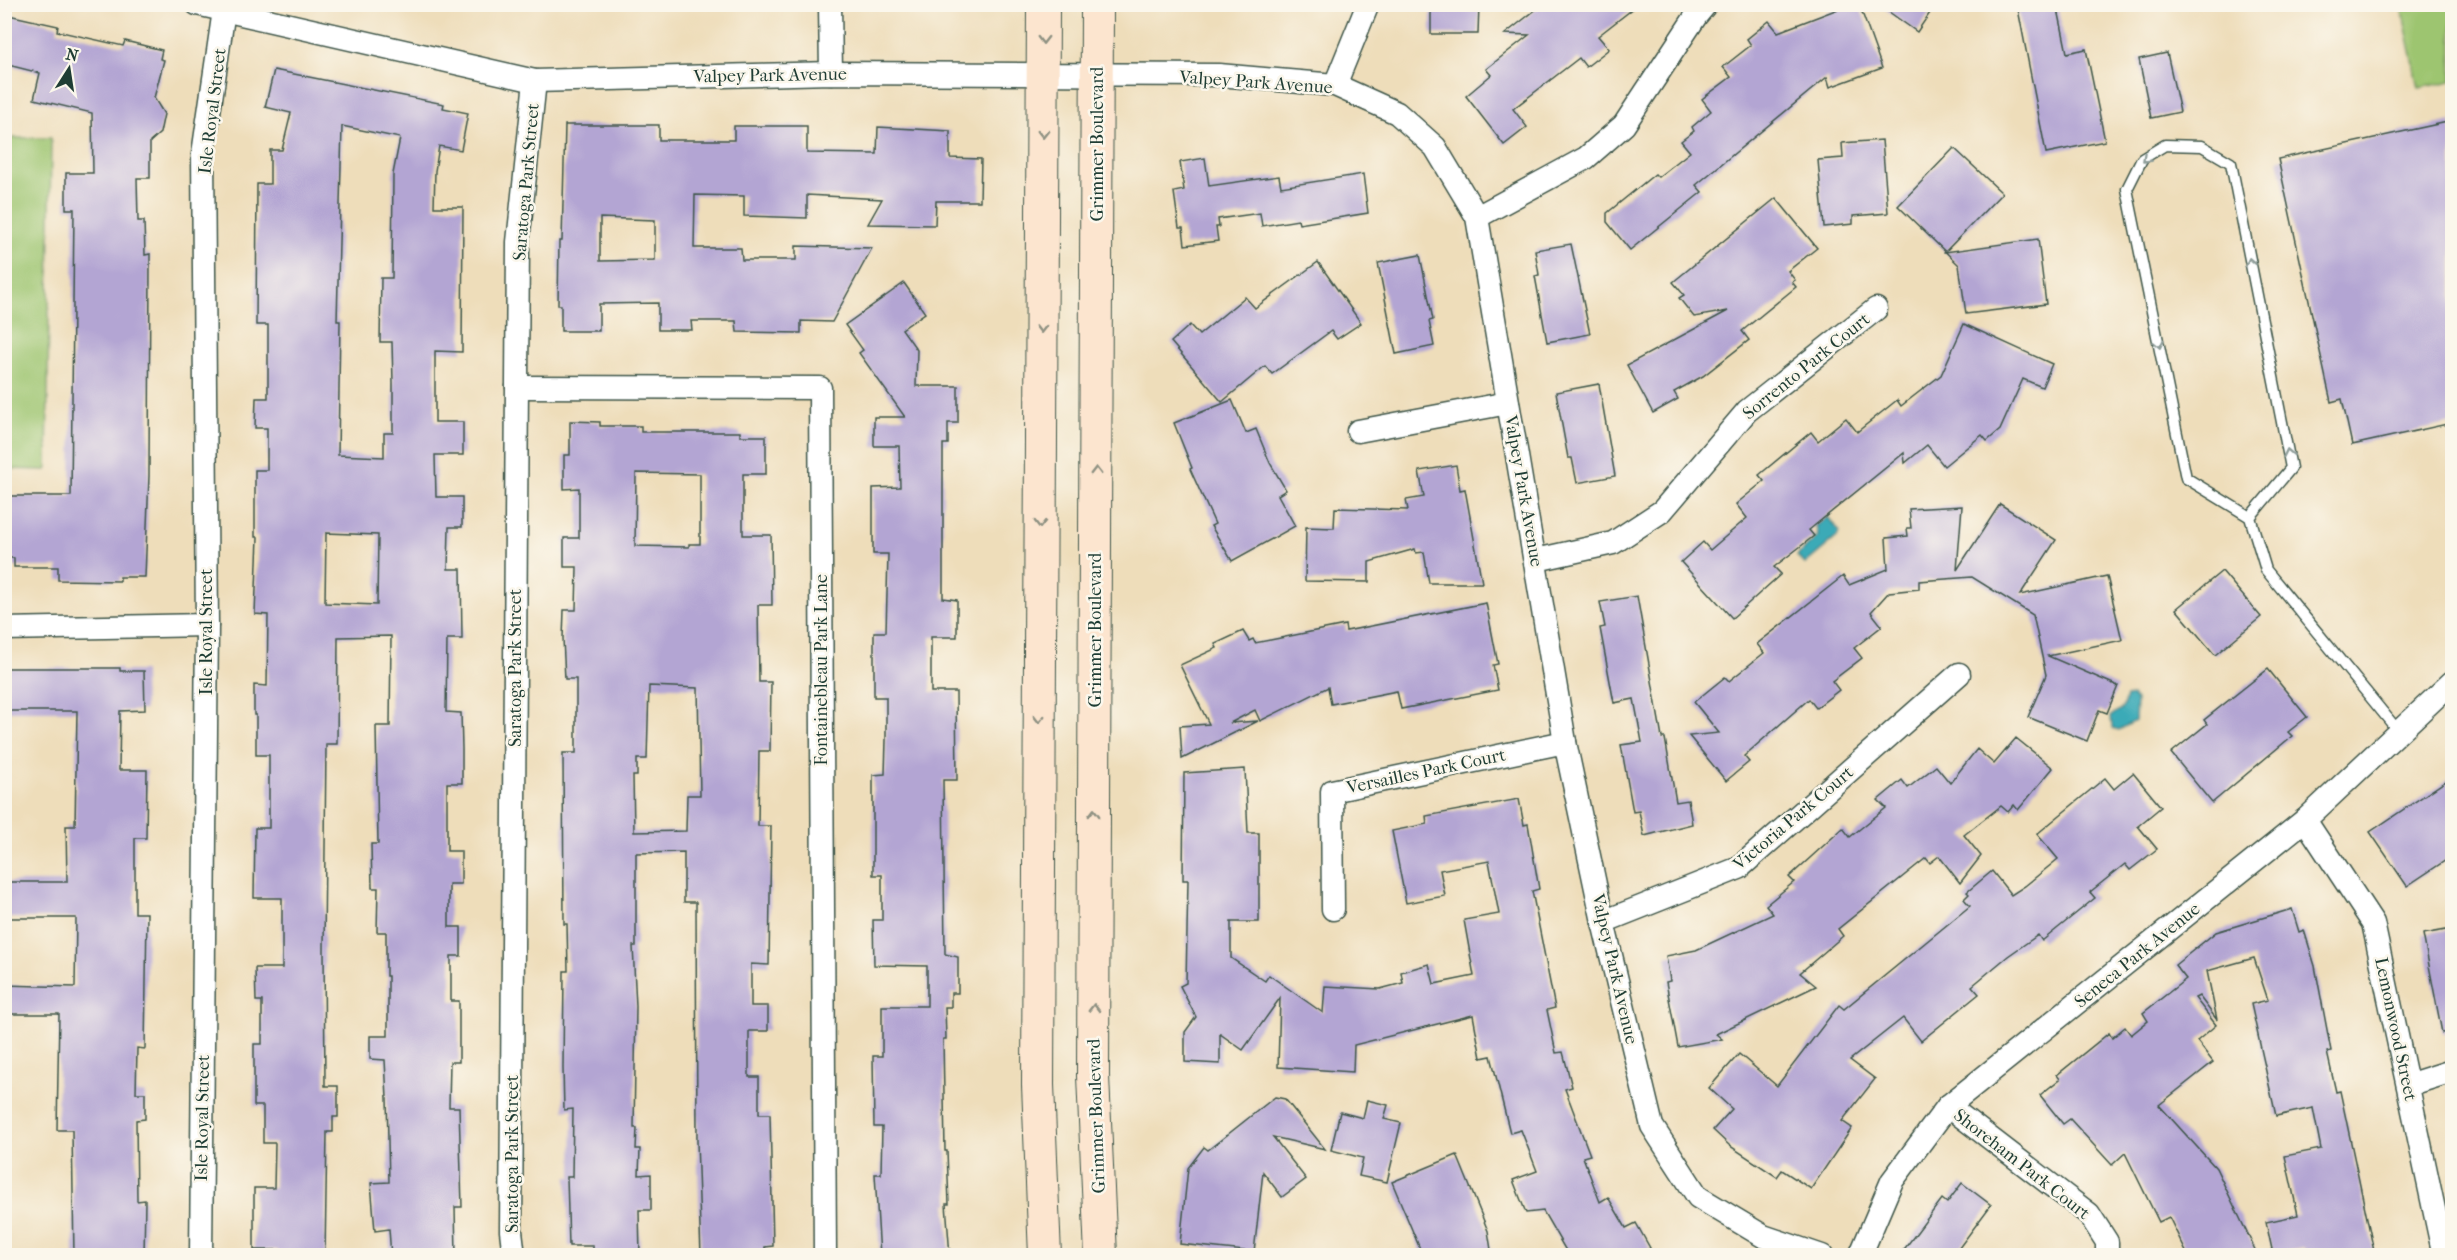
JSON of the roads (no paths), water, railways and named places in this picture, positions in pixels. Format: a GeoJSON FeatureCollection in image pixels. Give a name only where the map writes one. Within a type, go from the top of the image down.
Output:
{"type":"FeatureCollection","features":[{"type":"Feature","properties":{"kind":"main road"},"geometry":{"type":"LineString","coordinates":[[1043,4],[1038,1085],[1045,1256]]}},
{"type":"Feature","properties":{"kind":"main road","name":"Grimmer Boulevard"},"geometry":{"type":"LineString","coordinates":[[1098,4],[1093,1076],[1101,1256]]}},
{"type":"Feature","properties":{"kind":"street","name":"Valpey Park Avenue"},"geometry":{"type":"LineString","coordinates":[[197,4],[535,81],[831,73],[1219,75],[1335,86],[1397,113],[1435,147],[1478,217],[1565,742],[1603,922],[1652,1126],[1698,1197],[1763,1236],[1822,1256]]}},
{"type":"Feature","properties":{"kind":"street"},"geometry":{"type":"LineString","coordinates":[[830,4],[831,73]]}},
{"type":"Feature","properties":{"kind":"street"},"geometry":{"type":"LineString","coordinates":[[1335,86],[1368,4]]}},
{"type":"Feature","properties":{"kind":"street"},"geometry":{"type":"LineString","coordinates":[[1478,217],[1586,158],[1624,125],[1706,4]]}},
{"type":"Feature","properties":{"kind":"street","name":"Isle Royal Street"},"geometry":{"type":"LineString","coordinates":[[201,1256],[207,625],[203,154],[224,10]]}},
{"type":"Feature","properties":{"kind":"street","name":"Saratoga Park Street"},"geometry":{"type":"LineString","coordinates":[[514,1256],[511,1219],[518,242],[535,81]]}},
{"type":"Feature","properties":{"kind":"street","name":"Sorrento Park Court"},"geometry":{"type":"LineString","coordinates":[[1536,560],[1613,543],[1662,511],[1747,411],[1876,309]]}},
{"type":"Feature","properties":{"kind":"street","name":"Fontainebleau Park Lane"},"geometry":{"type":"LineString","coordinates":[[517,387],[820,388],[825,1256]]}},
{"type":"Feature","properties":{"kind":"street"},"geometry":{"type":"LineString","coordinates":[[1358,431],[1508,403]]}},
{"type":"Feature","properties":{"kind":"street"},"geometry":{"type":"LineString","coordinates":[[4,629],[207,625]]}},
{"type":"Feature","properties":{"kind":"street","name":"Victoria Park Court"},"geometry":{"type":"LineString","coordinates":[[1603,922],[1739,868],[1959,674]]}},
{"type":"Feature","properties":{"kind":"street","name":"Seneca Park Avenue"},"geometry":{"type":"LineString","coordinates":[[1860,1256],[1892,1181],[1948,1106],[2305,820],[2452,682]]}},
{"type":"Feature","properties":{"kind":"street","name":"Versailles Park Court"},"geometry":{"type":"LineString","coordinates":[[1333,909],[1332,791],[1565,742]]}},
{"type":"Feature","properties":{"kind":"street","name":"Lemonwood Street"},"geometry":{"type":"LineString","coordinates":[[2305,820],[2373,923],[2444,1256]]}},
{"type":"Feature","properties":{"kind":"street"},"geometry":{"type":"LineString","coordinates":[[2408,1085],[2452,1071]]}},
{"type":"Feature","properties":{"kind":"street","name":"Shoreham Park Court"},"geometry":{"type":"LineString","coordinates":[[1948,1106],[2090,1214],[2107,1242],[2108,1256]]}},
{"type":"Feature","properties":{"kind":"lane"},"geometry":{"type":"LineString","coordinates":[[2250,517],[2291,468],[2231,163],[2202,146],[2165,145],[2142,159],[2127,189],[2186,478],[2250,517],[2266,570],[2399,732]]}},
{"type":"Feature","properties":{"kind":"water"},"geometry":{"type":"Polygon","coordinates":[[[1828,517],[1839,532],[1837,537],[1805,564],[1797,556],[1818,536],[1816,526],[1828,517]]]}},
{"type":"Feature","properties":{"kind":"water"},"geometry":{"type":"Polygon","coordinates":[[[2132,696],[2136,700],[2135,721],[2119,730],[2112,728],[2111,716],[2123,707],[2126,697],[2132,696]]]}}]}
